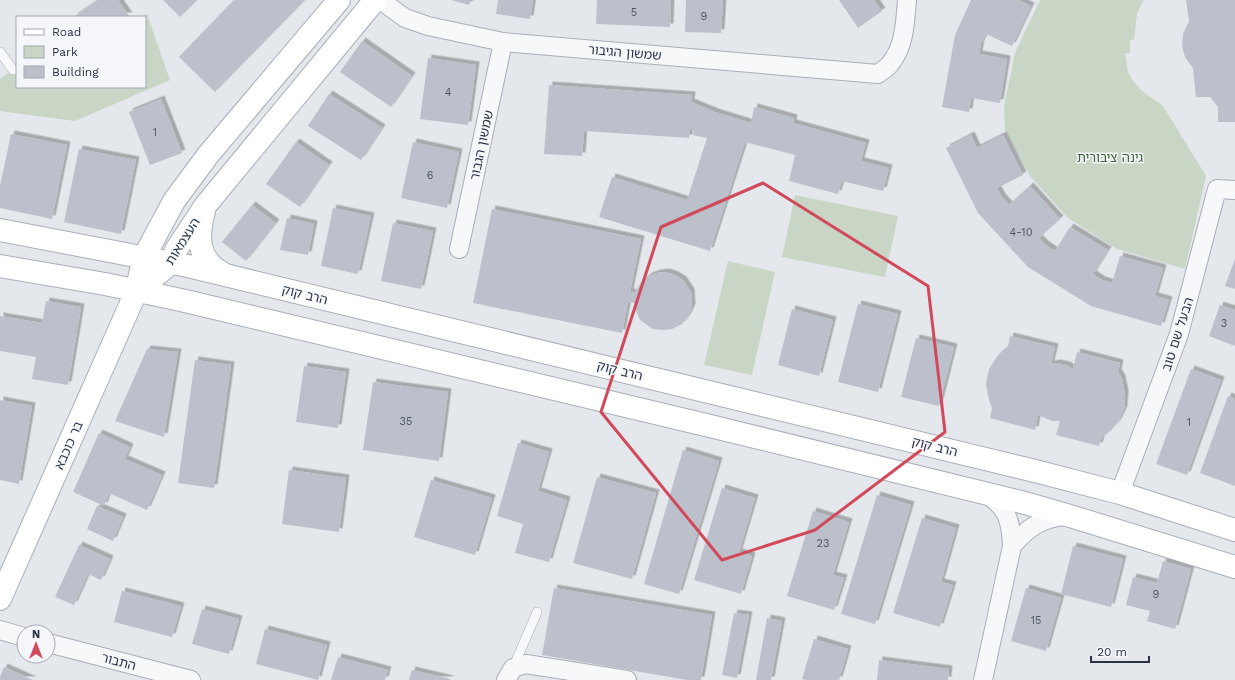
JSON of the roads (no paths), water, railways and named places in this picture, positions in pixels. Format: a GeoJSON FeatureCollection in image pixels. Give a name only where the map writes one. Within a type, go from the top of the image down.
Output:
{"type":"FeatureCollection","features":[{"type":"Feature","properties":{"kind":"main road","name":"העצמאות"},"geometry":{"type":"LineString","coordinates":[[136,292],[144,257],[174,201],[208,155],[339,0]]}},
{"type":"Feature","properties":{"kind":"main road","name":"העצמאות"},"geometry":{"type":"LineString","coordinates":[[136,292],[172,262],[176,250],[205,206],[375,0]]}},
{"type":"Feature","properties":{"kind":"main road"},"geometry":{"type":"LineString","coordinates":[[205,206],[200,232],[201,250],[216,270],[225,275]]}},
{"type":"Feature","properties":{"kind":"main road","name":"הרב קוק"},"geometry":{"type":"LineString","coordinates":[[0,230],[172,262],[1035,470],[1120,492],[1235,530]]}},
{"type":"Feature","properties":{"kind":"main road"},"geometry":{"type":"LineString","coordinates":[[0,266],[105,284],[287,324],[986,494],[1070,516],[1235,567]]}},
{"type":"Feature","properties":{"kind":"main road","name":"בר כוכבא"},"geometry":{"type":"LineString","coordinates":[[0,599],[136,292]]}},
{"type":"Feature","properties":{"kind":"street","name":"שמשון הגיבור"},"geometry":{"type":"LineString","coordinates":[[380,0],[410,20],[428,26],[504,42],[878,74],[889,65],[897,54],[903,37],[907,0]]}},
{"type":"Feature","properties":{"kind":"street","name":"שמשון הגבור"},"geometry":{"type":"LineString","coordinates":[[459,249],[504,42]]}},
{"type":"Feature","properties":{"kind":"street","name":"הבעל שם טוב"},"geometry":{"type":"LineString","coordinates":[[1120,492],[1179,334],[1217,189],[1235,190]]}},
{"type":"Feature","properties":{"kind":"street"},"geometry":{"type":"LineString","coordinates":[[983,680],[1012,546],[1012,530],[1009,519],[1001,505],[986,494]]}},
{"type":"Feature","properties":{"kind":"street"},"geometry":{"type":"LineString","coordinates":[[1012,546],[1021,535],[1039,522],[1054,517],[1070,516]]}},
{"type":"Feature","properties":{"kind":"street"},"geometry":{"type":"LineString","coordinates":[[0,630],[16,635]]}},
{"type":"Feature","properties":{"kind":"street","name":"התבור"},"geometry":{"type":"LineString","coordinates":[[56,645],[191,680]]}},
{"type":"Feature","properties":{"kind":"street"},"geometry":{"type":"LineString","coordinates":[[509,674],[526,664],[627,680]]}},
{"type":"Feature","properties":{"kind":"lane"},"geometry":{"type":"LineString","coordinates":[[0,52],[13,70]]}},
{"type":"Feature","properties":{"kind":"lane"},"geometry":{"type":"LineString","coordinates":[[509,674],[537,612]]}},
{"type":"Feature","properties":{"kind":"park label","name":"גינה ציבורית"},"geometry":{"type":"Point","coordinates":[1110,157]}}]}
